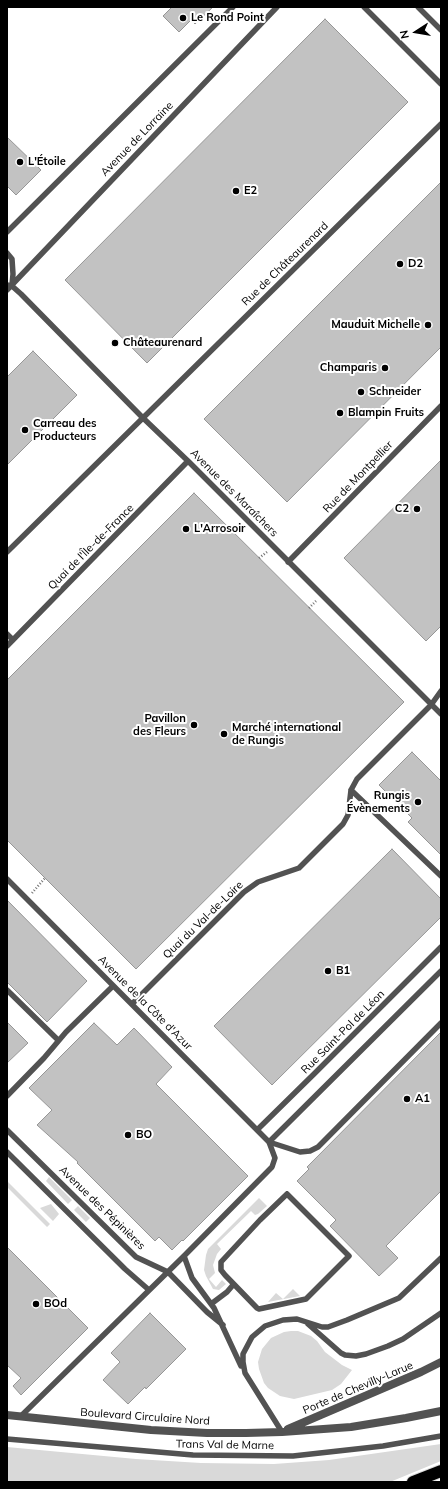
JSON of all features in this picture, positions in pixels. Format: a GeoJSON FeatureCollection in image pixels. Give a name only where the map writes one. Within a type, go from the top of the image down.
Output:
{"type":"FeatureCollection","features":[{"type":"Feature","properties":{"kind":"highway"},"geometry":{"type":"LineString","coordinates":[[413,1482],[441,1471]]}},
{"type":"Feature","properties":{"kind":"street","name":"Porte de Chevilly-Larue"},"geometry":{"type":"LineString","coordinates":[[282,1432],[441,1362]]}},
{"type":"Feature","properties":{"kind":"street","name":"Boulevard Circulaire Nord"},"geometry":{"type":"LineString","coordinates":[[7,1415],[151,1430],[207,1433],[282,1432],[351,1426],[441,1412]]}},
{"type":"Feature","properties":{"kind":"lane"},"geometry":{"type":"LineString","coordinates":[[7,232],[233,7]]}},
{"type":"Feature","properties":{"kind":"lane","name":"Avenue de Lorraine"},"geometry":{"type":"LineString","coordinates":[[9,287],[277,7]]}},
{"type":"Feature","properties":{"kind":"lane"},"geometry":{"type":"LineString","coordinates":[[364,7],[441,84]]}},
{"type":"Feature","properties":{"kind":"lane"},"geometry":{"type":"LineString","coordinates":[[418,7],[441,30]]}},
{"type":"Feature","properties":{"kind":"lane","name":"Rue de Châteaurenard"},"geometry":{"type":"LineString","coordinates":[[7,552],[142,417],[441,124]]}},
{"type":"Feature","properties":{"kind":"lane"},"geometry":{"type":"LineString","coordinates":[[7,253],[12,259],[13,274],[9,287]]}},
{"type":"Feature","properties":{"kind":"lane","name":"Avenue des Maraîchers"},"geometry":{"type":"LineString","coordinates":[[9,287],[188,461],[441,714]]}},
{"type":"Feature","properties":{"kind":"lane","name":"Rue de Montpellier"},"geometry":{"type":"LineString","coordinates":[[288,562],[441,406]]}},
{"type":"Feature","properties":{"kind":"lane","name":"Quai de l'Île-de-France"},"geometry":{"type":"LineString","coordinates":[[7,646],[188,461]]}},
{"type":"Feature","properties":{"kind":"lane"},"geometry":{"type":"LineString","coordinates":[[7,634],[13,640]]}},
{"type":"Feature","properties":{"kind":"lane","name":"Quai du Val-de-Loire"},"geometry":{"type":"LineString","coordinates":[[132,1004],[244,892],[258,882],[299,868],[345,822],[348,816],[351,790],[360,775],[431,705],[441,691]]}},
{"type":"Feature","properties":{"kind":"lane"},"geometry":{"type":"LineString","coordinates":[[351,790],[441,876]]}},
{"type":"Feature","properties":{"kind":"lane","name":"Avenue de la Côte d'Azur"},"geometry":{"type":"LineString","coordinates":[[7,879],[269,1142]]}},
{"type":"Feature","properties":{"kind":"lane","name":"Rue Saint-Pol de Léon"},"geometry":{"type":"LineString","coordinates":[[257,1130],[441,947]]}},
{"type":"Feature","properties":{"kind":"lane"},"geometry":{"type":"LineString","coordinates":[[269,1142],[441,971]]}},
{"type":"Feature","properties":{"kind":"lane"},"geometry":{"type":"LineString","coordinates":[[7,1096],[44,1058],[58,1040],[113,986]]}},
{"type":"Feature","properties":{"kind":"lane"},"geometry":{"type":"LineString","coordinates":[[7,990],[58,1040]]}},
{"type":"Feature","properties":{"kind":"lane"},"geometry":{"type":"LineString","coordinates":[[269,1142],[300,1152],[310,1151],[318,1147],[441,1023]]}},
{"type":"Feature","properties":{"kind":"lane","name":"Avenue des Pépinières"},"geometry":{"type":"LineString","coordinates":[[7,1130],[136,1257],[168,1272],[207,1312],[223,1326]]}},
{"type":"Feature","properties":{"kind":"lane"},"geometry":{"type":"LineString","coordinates":[[20,1417],[168,1272],[272,1167],[275,1158],[269,1142]]}},
{"type":"Feature","properties":{"kind":"lane"},"geometry":{"type":"LineString","coordinates":[[7,1152],[115,1259],[149,1290]]}},
{"type":"Feature","properties":{"kind":"lane"},"geometry":{"type":"LineString","coordinates":[[287,1194],[349,1256],[304,1300],[259,1309],[234,1285],[221,1270],[221,1262],[260,1220],[287,1194]]}},
{"type":"Feature","properties":{"kind":"lane"},"geometry":{"type":"LineString","coordinates":[[184,1256],[192,1278],[211,1304],[245,1373],[282,1432]]}},
{"type":"Feature","properties":{"kind":"lane"},"geometry":{"type":"LineString","coordinates":[[245,1373],[242,1362],[243,1354],[249,1341],[265,1326],[283,1320],[297,1319],[322,1327],[328,1327],[399,1298],[441,1258]]}},
{"type":"Feature","properties":{"kind":"lane"},"geometry":{"type":"LineString","coordinates":[[211,1304],[234,1285]]}},
{"type":"Feature","properties":{"kind":"lane"},"geometry":{"type":"LineString","coordinates":[[305,1321],[341,1353],[356,1356],[366,1354],[403,1339],[441,1313]]}},
{"type":"Feature","properties":{"kind":"lane","name":"Trans Val de Marne"},"geometry":{"type":"LineString","coordinates":[[7,1439],[193,1456],[293,1456],[383,1446],[441,1436]]}},
{"type":"Feature","properties":{"kind":"path"},"geometry":{"type":"LineString","coordinates":[[26,899],[45,878]]}},
{"type":"Feature","properties":{"kind":"shaded area"},"geometry":{"type":"Polygon","coordinates":[[[49,1177],[72,1200],[68,1204],[46,1181],[49,1177]]]}},
{"type":"Feature","properties":{"kind":"shaded area"},"geometry":{"type":"Polygon","coordinates":[[[7,1181],[50,1224],[47,1227],[7,1187],[7,1181]]]}},
{"type":"Feature","properties":{"kind":"shaded area"},"geometry":{"type":"Polygon","coordinates":[[[259,1198],[267,1206],[255,1215],[251,1211],[217,1244],[221,1249],[217,1254],[213,1265],[215,1273],[209,1279],[216,1287],[222,1280],[226,1284],[219,1290],[213,1289],[204,1270],[208,1249],[259,1198]]]}},
{"type":"Feature","properties":{"kind":"shaded area"},"geometry":{"type":"Polygon","coordinates":[[[51,1204],[59,1214],[53,1221],[40,1208],[51,1204]]]}},
{"type":"Feature","properties":{"kind":"shaded area"},"geometry":{"type":"Polygon","coordinates":[[[78,1206],[90,1218],[86,1222],[74,1210],[78,1206]]]}},
{"type":"Feature","properties":{"kind":"shaded area"},"geometry":{"type":"Polygon","coordinates":[[[293,1289],[300,1296],[268,1302],[276,1293],[283,1299],[293,1289]]]}},
{"type":"Feature","properties":{"kind":"shaded area"},"geometry":{"type":"Polygon","coordinates":[[[298,1331],[311,1336],[317,1341],[325,1352],[342,1365],[352,1370],[341,1384],[332,1390],[294,1399],[280,1396],[268,1388],[264,1383],[259,1369],[258,1362],[262,1349],[271,1338],[284,1332],[298,1331]]]}},
{"type":"Feature","properties":{"kind":"shaded area"},"geometry":{"type":"Polygon","coordinates":[[[441,1444],[441,1461],[390,1482],[7,1482],[7,1447],[136,1459],[201,1463],[274,1464],[329,1460],[441,1444]]]}},
{"type":"Feature","properties":{"kind":"building","name":"Le Rond Point"},"geometry":{"type":"Polygon","coordinates":[[[172,7],[213,7],[195,24],[191,20],[179,32],[163,16],[172,7]]]}},
{"type":"Feature","properties":{"kind":"building","name":"E2"},"geometry":{"type":"Polygon","coordinates":[[[325,19],[408,102],[147,363],[65,280],[325,19]]]}},
{"type":"Feature","properties":{"kind":"building","name":"L'Étoile"},"geometry":{"type":"Polygon","coordinates":[[[7,137],[41,170],[16,195],[7,186],[7,137]]]}},
{"type":"Feature","properties":{"kind":"building","name":"D2"},"geometry":{"type":"Polygon","coordinates":[[[441,182],[441,347],[287,502],[204,419],[441,182]]]}},
{"type":"Feature","properties":{"kind":"building","name":"Carreau des Producteurs"},"geometry":{"type":"Polygon","coordinates":[[[33,351],[77,395],[7,465],[7,377],[33,351]]]}},
{"type":"Feature","properties":{"kind":"building","name":"C2"},"geometry":{"type":"Polygon","coordinates":[[[441,460],[441,626],[426,641],[344,558],[441,460]]]}},
{"type":"Feature","properties":{"kind":"building","name":"Pavillon des Fleurs"},"geometry":{"type":"Polygon","coordinates":[[[194,493],[404,702],[136,969],[7,840],[7,680],[194,493]]]}},
{"type":"Feature","properties":{"kind":"building","name":"Rungis Évènements"},"geometry":{"type":"Polygon","coordinates":[[[412,752],[441,781],[441,855],[408,822],[412,818],[379,785],[412,752]]]}},
{"type":"Feature","properties":{"kind":"building","name":"B1"},"geometry":{"type":"Polygon","coordinates":[[[392,849],[441,899],[441,917],[272,1085],[214,1026],[392,849]]]}},
{"type":"Feature","properties":{"kind":"building"},"geometry":{"type":"Polygon","coordinates":[[[7,900],[87,981],[47,1022],[7,982],[7,900]]]}},
{"type":"Feature","properties":{"kind":"building"},"geometry":{"type":"Polygon","coordinates":[[[7,1022],[28,1043],[7,1063],[7,1022]]]}},
{"type":"Feature","properties":{"kind":"building","name":"BO"},"geometry":{"type":"Polygon","coordinates":[[[94,1023],[117,1045],[134,1028],[172,1067],[156,1084],[248,1176],[183,1241],[182,1240],[172,1250],[159,1237],[155,1241],[77,1163],[78,1162],[37,1125],[52,1110],[29,1088],[94,1023]]]}},
{"type":"Feature","properties":{"kind":"building","name":"A1"},"geometry":{"type":"Polygon","coordinates":[[[441,1032],[441,1191],[386,1246],[398,1258],[379,1276],[330,1226],[336,1220],[297,1181],[309,1169],[307,1167],[441,1032]]]}},
{"type":"Feature","properties":{"kind":"building","name":"BOd"},"geometry":{"type":"Polygon","coordinates":[[[7,1247],[88,1328],[21,1395],[13,1386],[21,1378],[7,1365],[7,1247]]]}},
{"type":"Feature","properties":{"kind":"building"},"geometry":{"type":"Polygon","coordinates":[[[150,1313],[186,1349],[146,1389],[145,1387],[128,1404],[103,1380],[120,1362],[111,1353],[150,1313]]]}},
{"type":"Feature","properties":{"kind":"place","name":"Le Rond Point"},"geometry":{"type":"Point","coordinates":[183,18]}},
{"type":"Feature","properties":{"kind":"place","name":"L'Étoile"},"geometry":{"type":"Point","coordinates":[20,162]}},
{"type":"Feature","properties":{"kind":"place","name":"E2"},"geometry":{"type":"Point","coordinates":[236,191]}},
{"type":"Feature","properties":{"kind":"place","name":"D2"},"geometry":{"type":"Point","coordinates":[400,264]}},
{"type":"Feature","properties":{"kind":"place","name":"Mauduit Michelle"},"geometry":{"type":"Point","coordinates":[428,325]}},
{"type":"Feature","properties":{"kind":"place","name":"Châteaurenard"},"geometry":{"type":"Point","coordinates":[115,343]}},
{"type":"Feature","properties":{"kind":"place","name":"Champaris"},"geometry":{"type":"Point","coordinates":[385,368]}},
{"type":"Feature","properties":{"kind":"place","name":"Schneider"},"geometry":{"type":"Point","coordinates":[361,392]}},
{"type":"Feature","properties":{"kind":"place","name":"Blampin Fruits"},"geometry":{"type":"Point","coordinates":[340,413]}},
{"type":"Feature","properties":{"kind":"place","name":"Carreau des Producteurs"},"geometry":{"type":"Point","coordinates":[25,430]}},
{"type":"Feature","properties":{"kind":"place","name":"C2"},"geometry":{"type":"Point","coordinates":[417,509]}},
{"type":"Feature","properties":{"kind":"place","name":"L'Arrosoir"},"geometry":{"type":"Point","coordinates":[186,529]}},
{"type":"Feature","properties":{"kind":"place","name":"Pavillon des Fleurs"},"geometry":{"type":"Point","coordinates":[194,725]}},
{"type":"Feature","properties":{"kind":"place","name":"Marché international de Rungis"},"geometry":{"type":"Point","coordinates":[224,734]}},
{"type":"Feature","properties":{"kind":"place","name":"Rungis Évènements"},"geometry":{"type":"Point","coordinates":[418,802]}},
{"type":"Feature","properties":{"kind":"place","name":"B1"},"geometry":{"type":"Point","coordinates":[328,971]}},
{"type":"Feature","properties":{"kind":"place","name":"A1"},"geometry":{"type":"Point","coordinates":[407,1099]}},
{"type":"Feature","properties":{"kind":"place","name":"BO"},"geometry":{"type":"Point","coordinates":[128,1135]}},
{"type":"Feature","properties":{"kind":"place","name":"BOd"},"geometry":{"type":"Point","coordinates":[36,1304]}}]}
